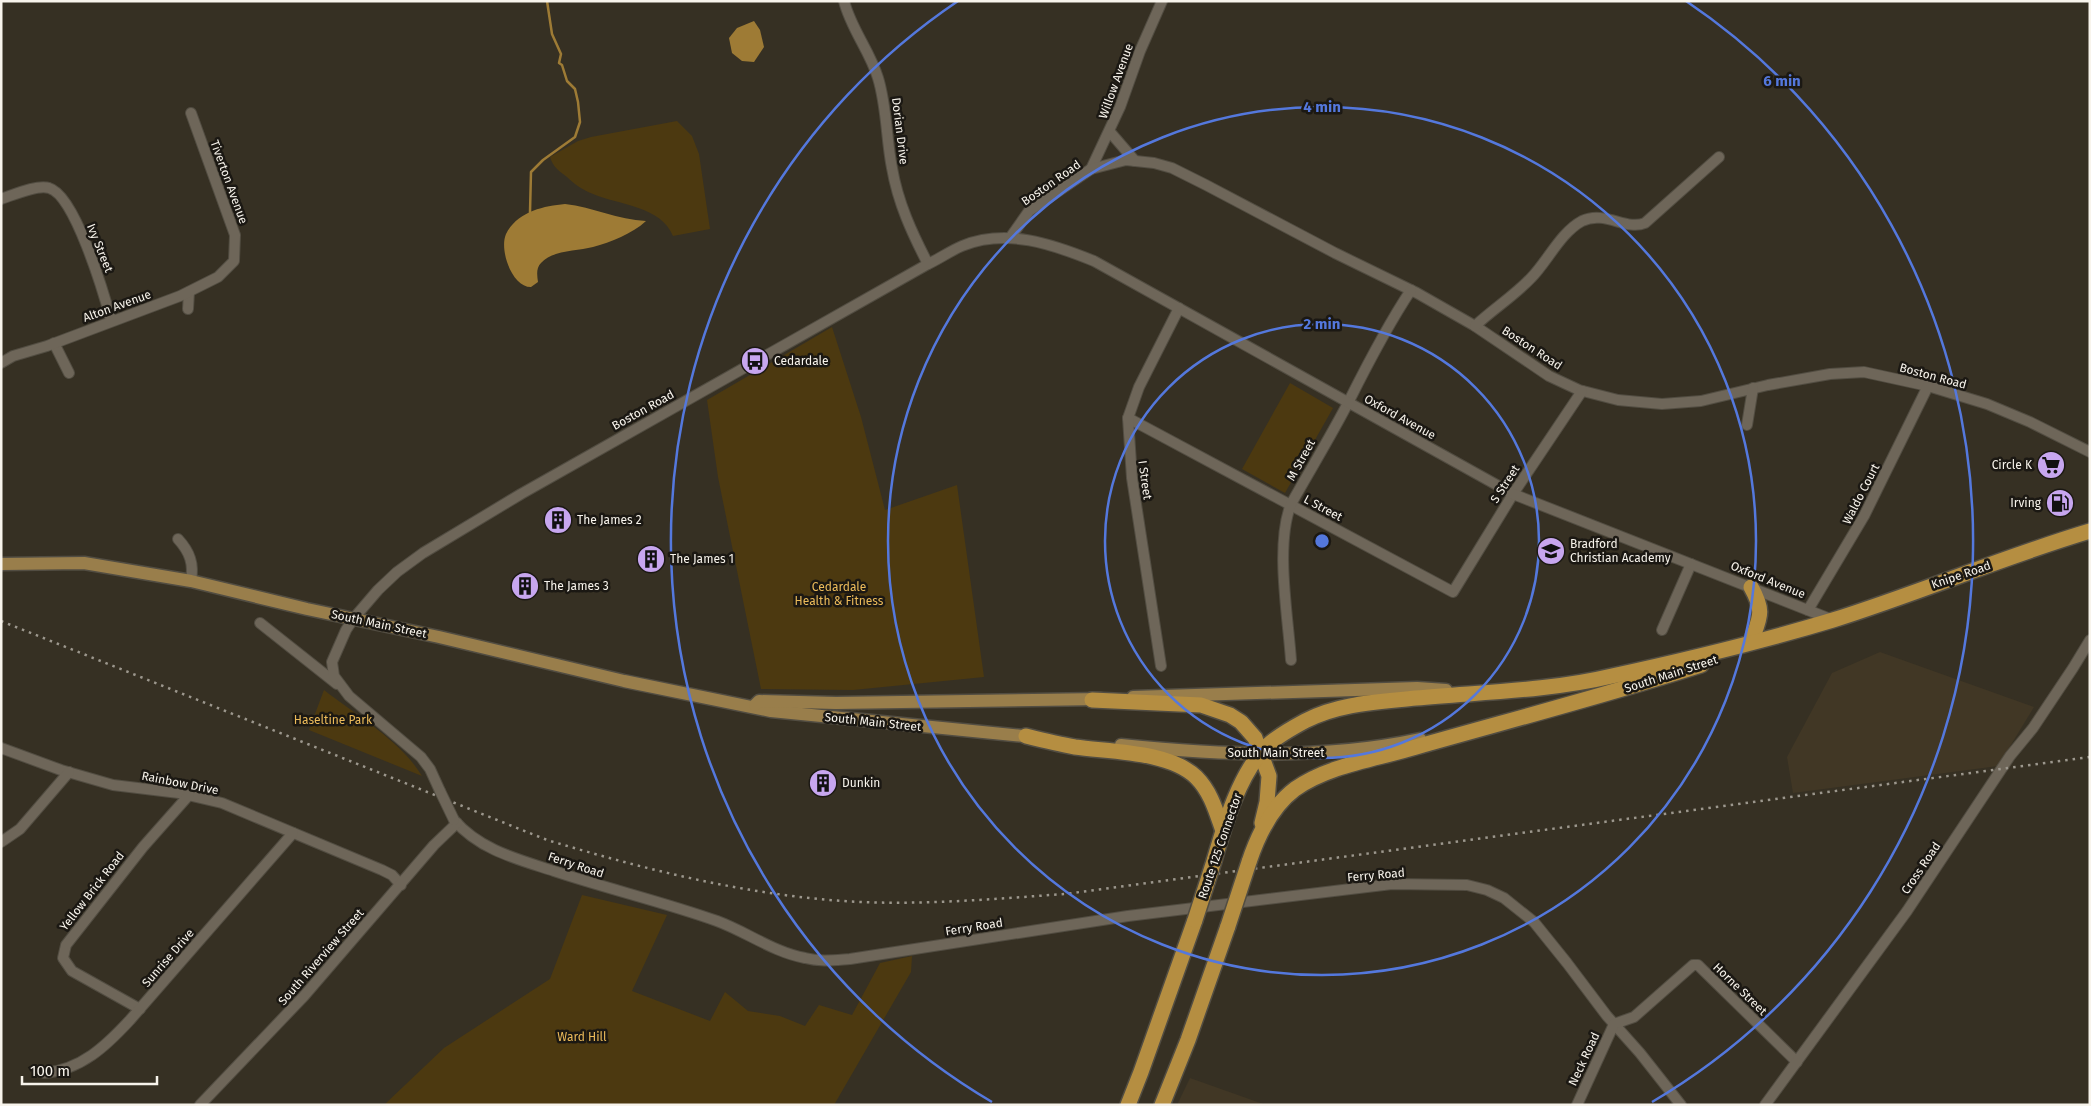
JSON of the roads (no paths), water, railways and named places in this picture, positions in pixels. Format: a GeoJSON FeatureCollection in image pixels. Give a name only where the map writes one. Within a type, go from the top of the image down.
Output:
{"type":"FeatureCollection","features":[{"type":"Feature","properties":{"kind":"highway","name":"Knipe Road"},"geometry":{"type":"LineString","coordinates":[[1833,620],[2090,531]]}},
{"type":"Feature","properties":{"kind":"highway"},"geometry":{"type":"LineString","coordinates":[[1752,588],[1761,609],[1752,642]]}},
{"type":"Feature","properties":{"kind":"highway","name":"South Main Street"},"geometry":{"type":"LineString","coordinates":[[1480,692],[1554,685],[1609,677],[1723,651],[1833,620]]}},
{"type":"Feature","properties":{"kind":"highway","name":"South Main Street"},"geometry":{"type":"LineString","coordinates":[[1454,736],[1628,688],[1758,647],[1785,634]]}},
{"type":"Feature","properties":{"kind":"highway","name":"Route 125 Connector"},"geometry":{"type":"LineString","coordinates":[[1128,1105],[1195,920],[1223,831],[1242,784],[1262,752],[1275,740],[1308,720],[1348,706],[1480,692]]}},
{"type":"Feature","properties":{"kind":"highway"},"geometry":{"type":"LineString","coordinates":[[1092,700],[1202,704],[1212,707],[1241,722],[1255,738],[1268,769],[1269,787],[1262,829],[1188,1040],[1162,1105]]}},
{"type":"Feature","properties":{"kind":"highway"},"geometry":{"type":"LineString","coordinates":[[1026,736],[1073,746],[1147,756],[1166,760],[1181,767],[1194,776],[1207,790],[1223,831]]}},
{"type":"Feature","properties":{"kind":"highway"},"geometry":{"type":"LineString","coordinates":[[1262,829],[1289,794],[1315,778],[1454,736]]}},
{"type":"Feature","properties":{"kind":"main road","name":"South Main Street"},"geometry":{"type":"LineString","coordinates":[[1,564],[84,563],[191,581],[624,681],[790,714],[1180,750],[1344,752],[1388,746],[1434,736],[1454,736]]}},
{"type":"Feature","properties":{"kind":"main road","name":"South Main Street"},"geometry":{"type":"LineString","coordinates":[[753,707],[759,701],[836,704],[1045,699],[1092,700],[1151,695],[1398,689],[1480,692]]}},
{"type":"Feature","properties":{"kind":"street","name":"Dorian Drive"},"geometry":{"type":"LineString","coordinates":[[844,1],[853,28],[878,75],[882,92],[890,161],[897,192],[910,231],[928,264]]}},
{"type":"Feature","properties":{"kind":"street","name":"Willow Avenue"},"geometry":{"type":"LineString","coordinates":[[1091,169],[1110,132],[1140,51],[1162,1]]}},
{"type":"Feature","properties":{"kind":"street","name":"Tiverton Avenue"},"geometry":{"type":"LineString","coordinates":[[191,113],[235,235],[234,261]]}},
{"type":"Feature","properties":{"kind":"street"},"geometry":{"type":"LineString","coordinates":[[1110,132],[1135,161]]}},
{"type":"Feature","properties":{"kind":"street"},"geometry":{"type":"LineString","coordinates":[[1476,326],[1516,292],[1532,276],[1555,247],[1582,222],[1592,218],[1605,217],[1634,225],[1645,223],[1719,157]]}},
{"type":"Feature","properties":{"kind":"street","name":"Boston Road"},"geometry":{"type":"LineString","coordinates":[[1010,238],[1030,211],[1091,169],[1126,160],[1154,163],[1172,168],[1335,253],[1411,290],[1476,326],[1549,376],[1582,391],[1618,400],[1662,404],[1701,401],[1753,388],[1845,372],[1864,372],[1928,386],[2008,412],[2090,452]]}},
{"type":"Feature","properties":{"kind":"street","name":"Ivy Street"},"geometry":{"type":"LineString","coordinates":[[1,199],[40,187],[56,191],[67,204],[84,241],[100,282],[111,320]]}},
{"type":"Feature","properties":{"kind":"street","name":"Oxford Avenue"},"geometry":{"type":"LineString","coordinates":[[962,246],[991,239],[1010,238],[1031,240],[1064,248],[1102,265],[1513,494],[1833,620]]}},
{"type":"Feature","properties":{"kind":"street","name":"Boston Road"},"geometry":{"type":"LineString","coordinates":[[354,618],[378,590],[397,572],[446,538],[613,440],[962,246]]}},
{"type":"Feature","properties":{"kind":"street","name":"Alton Avenue"},"geometry":{"type":"LineString","coordinates":[[1,363],[13,356],[54,343],[189,292],[218,277],[234,261]]}},
{"type":"Feature","properties":{"kind":"street","name":"M Street"},"geometry":{"type":"LineString","coordinates":[[1291,660],[1283,554],[1284,530],[1290,504],[1348,402],[1392,319],[1411,290]]}},
{"type":"Feature","properties":{"kind":"street"},"geometry":{"type":"LineString","coordinates":[[188,309],[189,292]]}},
{"type":"Feature","properties":{"kind":"street","name":"I Street"},"geometry":{"type":"LineString","coordinates":[[1161,666],[1129,453],[1128,418],[1139,387],[1179,308]]}},
{"type":"Feature","properties":{"kind":"street"},"geometry":{"type":"LineString","coordinates":[[54,343],[69,373]]}},
{"type":"Feature","properties":{"kind":"street","name":"Waldo Court"},"geometry":{"type":"LineString","coordinates":[[1808,610],[1864,516],[1928,386]]}},
{"type":"Feature","properties":{"kind":"street"},"geometry":{"type":"LineString","coordinates":[[1747,425],[1753,388]]}},
{"type":"Feature","properties":{"kind":"street","name":"S Street"},"geometry":{"type":"LineString","coordinates":[[1453,592],[1513,494],[1582,391]]}},
{"type":"Feature","properties":{"kind":"street","name":"L Street"},"geometry":{"type":"LineString","coordinates":[[1128,418],[1453,592]]}},
{"type":"Feature","properties":{"kind":"street"},"geometry":{"type":"LineString","coordinates":[[178,539],[186,548],[191,558],[193,569],[191,581]]}},
{"type":"Feature","properties":{"kind":"street"},"geometry":{"type":"LineString","coordinates":[[1662,630],[1691,564]]}},
{"type":"Feature","properties":{"kind":"street","name":"Ferry Road"},"geometry":{"type":"LineString","coordinates":[[354,618],[346,630],[332,662],[332,670],[340,686],[360,706],[421,758],[430,769],[456,822],[472,838],[491,849],[595,885],[717,921],[792,955],[822,960],[850,958],[1128,916],[1392,884],[1467,885],[1487,890],[1504,898],[1534,922],[1614,1024],[1640,1053],[1681,1105]]}},
{"type":"Feature","properties":{"kind":"street"},"geometry":{"type":"LineString","coordinates":[[260,623],[340,686]]}},
{"type":"Feature","properties":{"kind":"street","name":"Cross Road"},"geometry":{"type":"LineString","coordinates":[[1765,1105],[1907,911],[2010,756],[2043,713],[2090,640]]}},
{"type":"Feature","properties":{"kind":"street","name":"Rainbow Drive"},"geometry":{"type":"LineString","coordinates":[[1,748],[69,772],[112,784],[189,795],[222,803],[382,870],[401,885]]}},
{"type":"Feature","properties":{"kind":"street"},"geometry":{"type":"LineString","coordinates":[[1,842],[20,829],[69,772]]}},
{"type":"Feature","properties":{"kind":"street","name":"Yellow Brick Road"},"geometry":{"type":"LineString","coordinates":[[140,1009],[72,972],[63,958],[66,945],[143,847],[189,795]]}},
{"type":"Feature","properties":{"kind":"street","name":"South Riverview Street"},"geometry":{"type":"LineString","coordinates":[[200,1105],[304,996],[456,822]]}},
{"type":"Feature","properties":{"kind":"street","name":"Sunrise Drive"},"geometry":{"type":"LineString","coordinates":[[44,1073],[72,1067],[89,1058],[105,1046],[140,1009],[293,834]]}},
{"type":"Feature","properties":{"kind":"street","name":"Horne Street"},"geometry":{"type":"LineString","coordinates":[[1614,1024],[1634,1017],[1687,970],[1698,965],[1797,1062]]}},
{"type":"Feature","properties":{"kind":"street","name":"Neck Road"},"geometry":{"type":"LineString","coordinates":[[1577,1105],[1614,1024]]}},
{"type":"Feature","properties":{"kind":"waterway"},"geometry":{"type":"LineString","coordinates":[[530,212],[531,172],[543,160],[575,137],[580,122],[575,89],[567,81],[562,65],[559,63],[561,54],[552,34],[547,1]]}},
{"type":"Feature","properties":{"kind":"railway"},"geometry":{"type":"LineString","coordinates":[[1,621],[547,840],[693,879],[767,893],[843,901],[899,903],[1065,894],[2090,757]]}},
{"type":"Feature","properties":{"kind":"place","name":"Cedardale"},"geometry":{"type":"Point","coordinates":[755,361]}},
{"type":"Feature","properties":{"kind":"place","name":"Circle K"},"geometry":{"type":"Point","coordinates":[2051,465]}},
{"type":"Feature","properties":{"kind":"place","name":"Irving"},"geometry":{"type":"Point","coordinates":[2060,503]}},
{"type":"Feature","properties":{"kind":"place","name":"The James 2"},"geometry":{"type":"Point","coordinates":[558,520]}},
{"type":"Feature","properties":{"kind":"place","name":"Bradford Christian Academy"},"geometry":{"type":"Point","coordinates":[1551,551]}},
{"type":"Feature","properties":{"kind":"place","name":"The James 1"},"geometry":{"type":"Point","coordinates":[651,559]}},
{"type":"Feature","properties":{"kind":"place","name":"The James 3"},"geometry":{"type":"Point","coordinates":[525,586]}},
{"type":"Feature","properties":{"kind":"place","name":"Dunkin"},"geometry":{"type":"Point","coordinates":[823,783]}},
{"type":"Feature","properties":{"kind":"park label","name":"Cedardale Health & Fitness"},"geometry":{"type":"Point","coordinates":[839,594]}},
{"type":"Feature","properties":{"kind":"park label","name":"Haseltine Park"},"geometry":{"type":"Point","coordinates":[333,720]}},
{"type":"Feature","properties":{"kind":"park label","name":"Ward Hill"},"geometry":{"type":"Point","coordinates":[582,1037]}}]}
